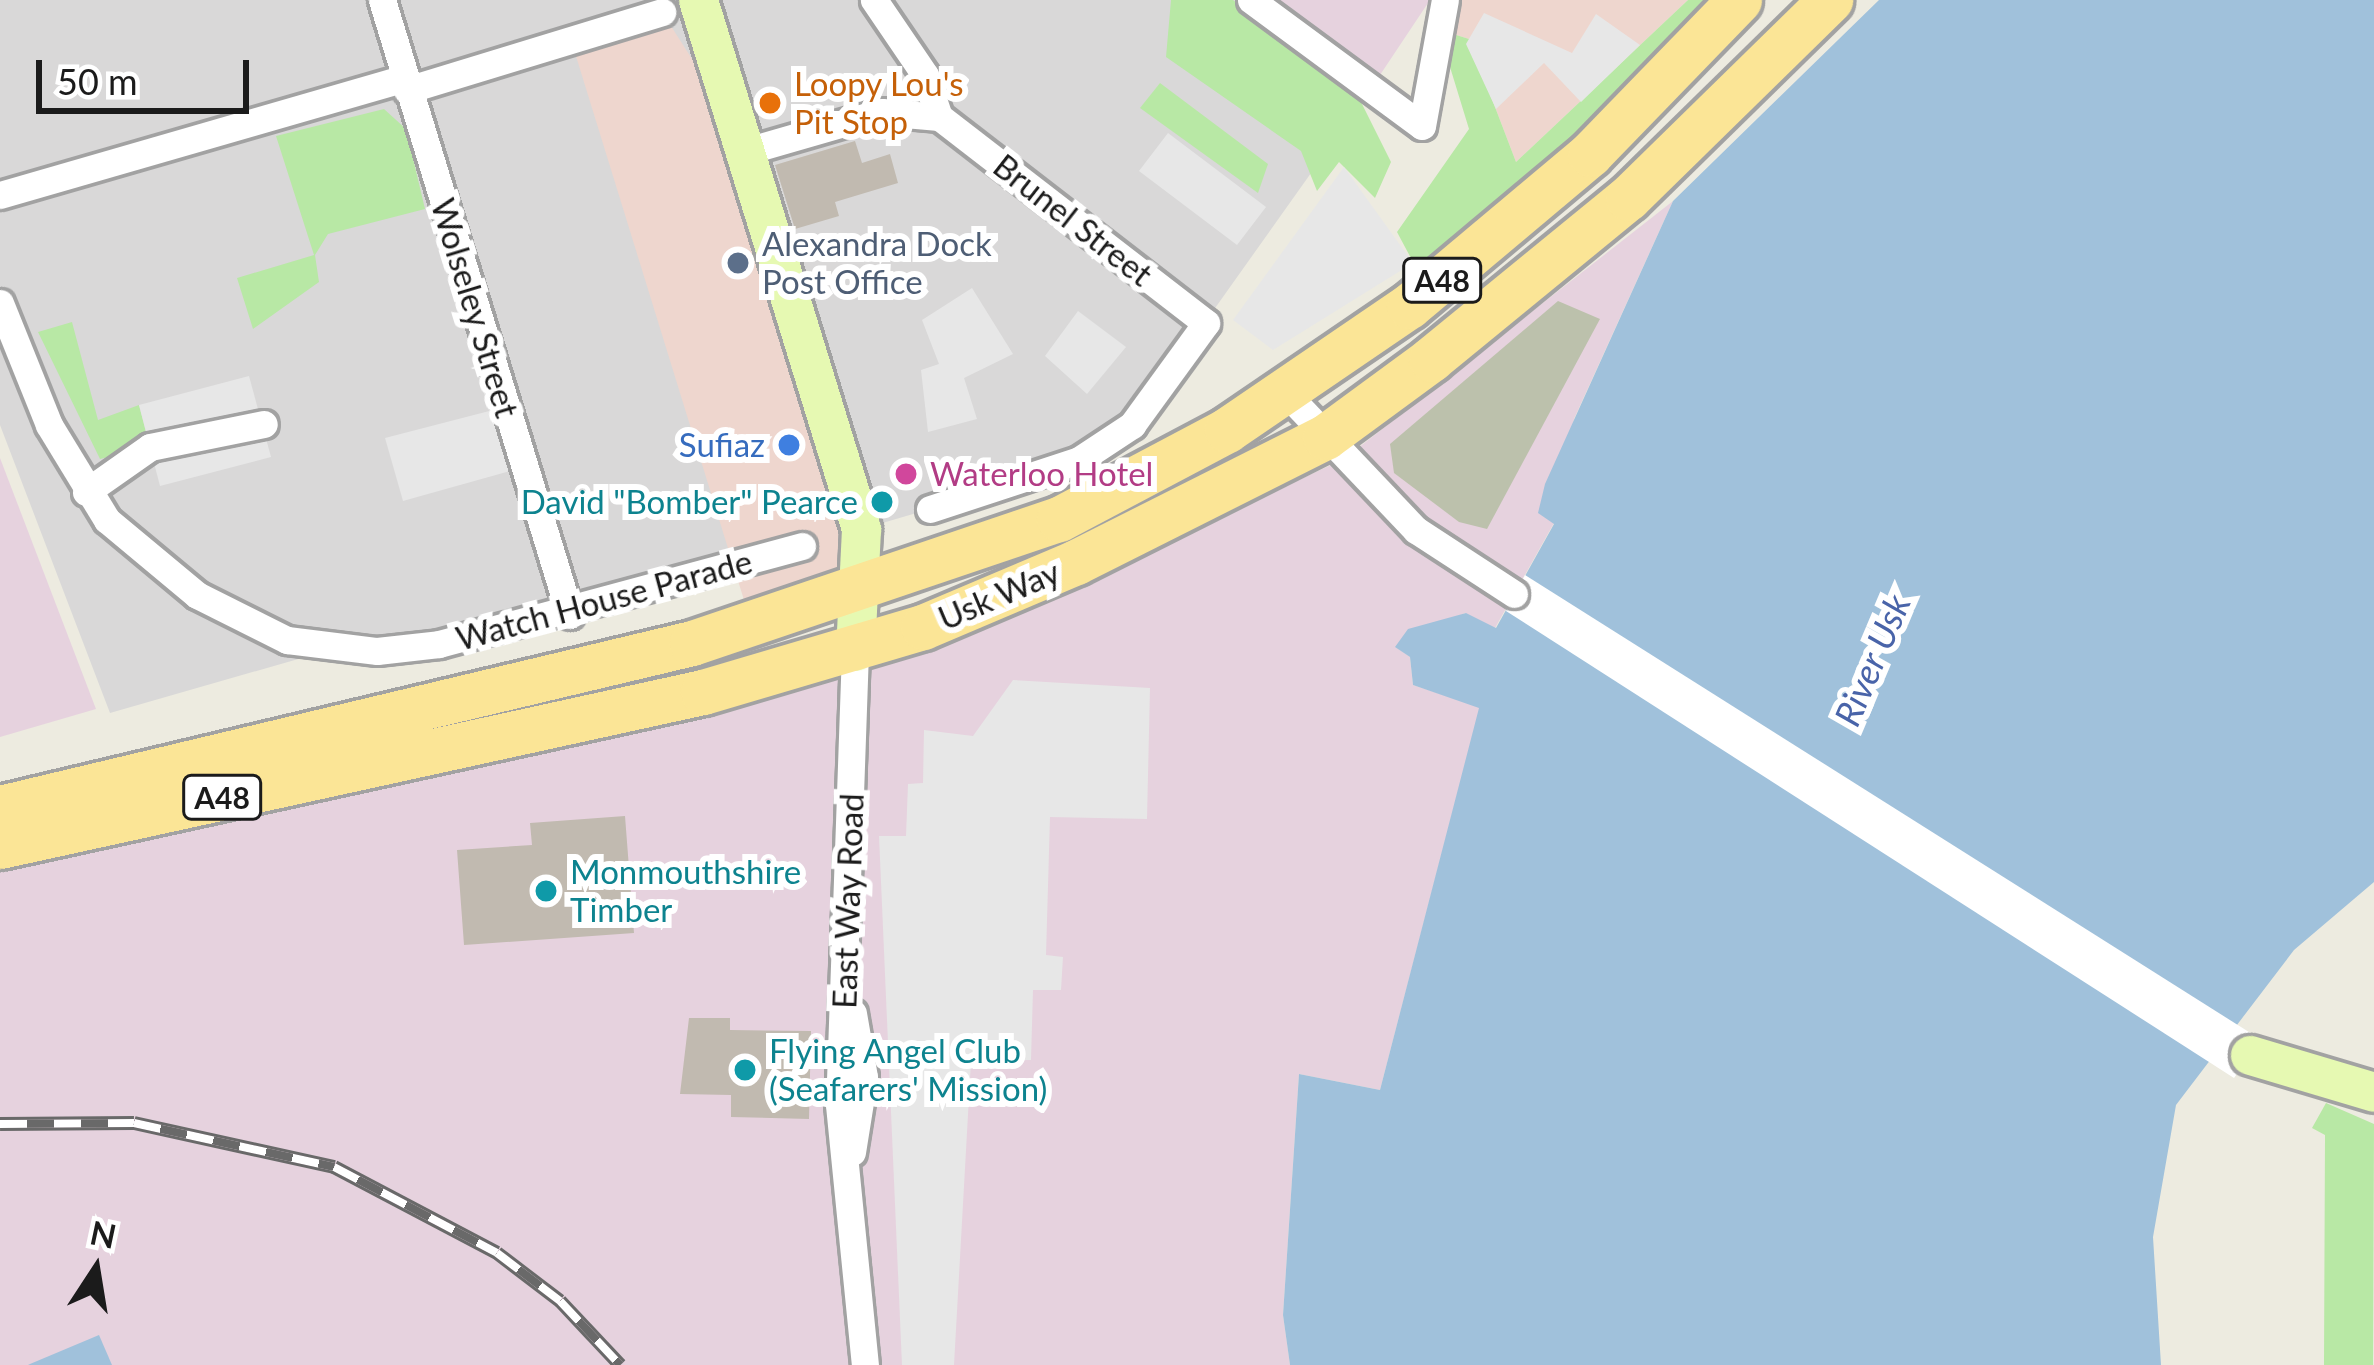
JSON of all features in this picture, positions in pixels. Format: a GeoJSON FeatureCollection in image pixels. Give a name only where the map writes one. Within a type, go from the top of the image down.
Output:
{"type":"FeatureCollection","features":[{"type":"Feature","properties":{"kind":"main road","name":"Usk Way"},"geometry":{"type":"LineString","coordinates":[[0,808],[692,643],[864,592],[1059,519],[1283,390],[1409,306],[1590,154],[1739,0]]}},
{"type":"Feature","properties":{"kind":"main road","name":"Usk Way"},"geometry":{"type":"LineString","coordinates":[[0,846],[855,651],[1076,562],[1325,437],[1628,199],[1830,0]]}},
{"type":"Feature","properties":{"kind":"street","name":"Wolseley Street"},"geometry":{"type":"LineString","coordinates":[[382,0],[570,615]]}},
{"type":"Feature","properties":{"kind":"street","name":"Brunel Street"},"geometry":{"type":"LineString","coordinates":[[874,0],[925,75],[939,117],[1206,323],[1132,425],[1079,460],[930,509]]}},
{"type":"Feature","properties":{"kind":"street"},"geometry":{"type":"LineString","coordinates":[[1250,0],[1422,126],[1445,0]]}},
{"type":"Feature","properties":{"kind":"street"},"geometry":{"type":"LineString","coordinates":[[0,195],[680,6],[750,150],[861,529],[864,592],[855,651]]}},
{"type":"Feature","properties":{"kind":"street"},"geometry":{"type":"LineString","coordinates":[[750,150],[882,112],[939,117]]}},
{"type":"Feature","properties":{"kind":"street","name":"Watch House Parade"},"geometry":{"type":"LineString","coordinates":[[0,303],[86,492],[149,562],[196,595],[287,640],[334,649],[439,644],[570,615],[802,547]]}},
{"type":"Feature","properties":{"kind":"street"},"geometry":{"type":"LineString","coordinates":[[1283,390],[1416,530],[1514,594]]}},
{"type":"Feature","properties":{"kind":"street"},"geometry":{"type":"LineString","coordinates":[[86,492],[150,447],[264,424]]}},
{"type":"Feature","properties":{"kind":"street","name":"East Way Road"},"geometry":{"type":"LineString","coordinates":[[855,651],[849,991],[839,1083],[851,1157],[865,1365]]}},
{"type":"Feature","properties":{"kind":"street"},"geometry":{"type":"LineString","coordinates":[[2250,1055],[2374,1092]]}},
{"type":"Feature","properties":{"kind":"shaded area"},"geometry":{"type":"Polygon","coordinates":[[[0,0],[1249,0],[1370,90],[1132,425],[930,509],[570,615],[333,649],[110,713],[0,425],[0,0]]]}},
{"type":"Feature","properties":{"kind":"shaded area"},"geometry":{"type":"Polygon","coordinates":[[[1249,0],[1430,0],[1370,90],[1249,0]]]}},
{"type":"Feature","properties":{"kind":"shaded area"},"geometry":{"type":"Polygon","coordinates":[[[1458,0],[1688,0],[1516,162],[1469,39],[1453,34],[1458,0]]]}},
{"type":"Feature","properties":{"kind":"shaded area"},"geometry":{"type":"Polygon","coordinates":[[[662,12],[750,150],[864,592],[752,626],[571,40],[662,12]]]}},
{"type":"Feature","properties":{"kind":"shaded area"},"geometry":{"type":"Polygon","coordinates":[[[1484,13],[1572,53],[1596,14],[1640,45],[1581,102],[1544,63],[1496,109],[1466,44],[1484,13]]]}},
{"type":"Feature","properties":{"kind":"shaded area"},"geometry":{"type":"Polygon","coordinates":[[[1168,133],[1266,207],[1237,245],[1139,171],[1168,133]]]}},
{"type":"Feature","properties":{"kind":"shaded area"},"geometry":{"type":"Polygon","coordinates":[[[1344,167],[1413,263],[1273,350],[1233,320],[1344,167]]]}},
{"type":"Feature","properties":{"kind":"shaded area"},"geometry":{"type":"Polygon","coordinates":[[[1673,201],[1574,419],[1554,523],[1495,628],[1465,613],[1396,647],[1410,657],[1413,685],[1480,707],[1380,1090],[1299,1074],[1283,1315],[1290,1365],[0,1365],[0,848],[988,624],[1344,459],[1673,201]]]}},
{"type":"Feature","properties":{"kind":"shaded area"},"geometry":{"type":"Polygon","coordinates":[[[972,288],[1013,354],[964,378],[977,419],[928,432],[921,370],[939,364],[922,320],[972,288]]]}},
{"type":"Feature","properties":{"kind":"shaded area"},"geometry":{"type":"Polygon","coordinates":[[[1558,301],[1600,319],[1487,529],[1459,522],[1394,473],[1390,444],[1558,301]]]}},
{"type":"Feature","properties":{"kind":"shaded area"},"geometry":{"type":"Polygon","coordinates":[[[1078,311],[1126,347],[1087,394],[1045,356],[1078,311]]]}},
{"type":"Feature","properties":{"kind":"shaded area"},"geometry":{"type":"Polygon","coordinates":[[[249,376],[271,457],[160,486],[139,405],[249,376]]]}},
{"type":"Feature","properties":{"kind":"shaded area"},"geometry":{"type":"Polygon","coordinates":[[[497,409],[514,470],[403,501],[385,438],[497,409]]]}},
{"type":"Feature","properties":{"kind":"shaded area"},"geometry":{"type":"Polygon","coordinates":[[[0,458],[96,709],[0,737],[0,458]]]}},
{"type":"Feature","properties":{"kind":"shaded area"},"geometry":{"type":"Polygon","coordinates":[[[1013,680],[1150,688],[1147,819],[1050,817],[1046,955],[1063,957],[1061,990],[1033,990],[1031,1060],[971,1061],[954,1365],[902,1365],[879,836],[906,836],[908,784],[923,783],[924,730],[973,736],[1013,680]]]}},
{"type":"Feature","properties":{"kind":"green space"},"geometry":{"type":"Polygon","coordinates":[[[1171,0],[1233,0],[1357,94],[1391,162],[1375,198],[1339,162],[1317,191],[1301,151],[1166,57],[1171,0]]]}},
{"type":"Feature","properties":{"kind":"green space"},"geometry":{"type":"Polygon","coordinates":[[[1688,0],[1712,0],[1622,98],[1409,279],[1403,270],[1413,262],[1397,232],[1469,129],[1450,67],[1453,34],[1469,39],[1516,162],[1688,0]]]}},
{"type":"Feature","properties":{"kind":"green space"},"geometry":{"type":"Polygon","coordinates":[[[1160,83],[1268,164],[1258,193],[1140,108],[1160,83]]]}},
{"type":"Feature","properties":{"kind":"green space"},"geometry":{"type":"Polygon","coordinates":[[[384,109],[406,129],[425,209],[328,234],[315,255],[319,282],[253,329],[237,278],[314,255],[276,136],[384,109]]]}},
{"type":"Feature","properties":{"kind":"green space"},"geometry":{"type":"Polygon","coordinates":[[[72,322],[98,420],[139,405],[150,447],[100,459],[38,332],[72,322]]]}},
{"type":"Feature","properties":{"kind":"green space"},"geometry":{"type":"Polygon","coordinates":[[[2326,1103],[2374,1124],[2373,1365],[2324,1365],[2325,1135],[2312,1128],[2326,1103]]]}},
{"type":"Feature","properties":{"kind":"water","name":"River Usk"},"geometry":{"type":"Polygon","coordinates":[[[1879,0],[2374,0],[2374,882],[2294,950],[2176,1105],[2153,1237],[2161,1365],[1290,1365],[1283,1315],[1299,1074],[1380,1090],[1479,708],[1413,685],[1410,657],[1395,647],[1408,629],[1466,613],[1496,628],[1554,524],[1538,513],[1545,484],[1673,201],[1879,0]]]}},
{"type":"Feature","properties":{"kind":"water"},"geometry":{"type":"Polygon","coordinates":[[[99,1335],[112,1365],[28,1365],[30,1364],[99,1335]]]}},
{"type":"Feature","properties":{"kind":"pier"},"geometry":{"type":"Polygon","coordinates":[[[1525,575],[2260,1039],[2250,1056],[2234,1078],[1506,611],[1525,575]]]}},
{"type":"Feature","properties":{"kind":"building"},"geometry":{"type":"Polygon","coordinates":[[[855,141],[862,163],[890,154],[898,183],[835,202],[839,216],[795,229],[775,165],[855,141]]]}},
{"type":"Feature","properties":{"kind":"building","name":"Monmouthshire Timber"},"geometry":{"type":"Polygon","coordinates":[[[625,816],[634,933],[464,945],[457,850],[532,845],[530,823],[625,816]]]}},
{"type":"Feature","properties":{"kind":"building","name":"Flying Angel Club (Seafarers' Mission)"},"geometry":{"type":"Polygon","coordinates":[[[689,1018],[730,1018],[730,1030],[811,1031],[809,1119],[731,1117],[731,1095],[680,1094],[689,1018]]]}},
{"type":"Feature","properties":{"kind":"railway"},"geometry":{"type":"LineString","coordinates":[[0,1124],[134,1123],[334,1167],[497,1253],[560,1301],[620,1365]]}},
{"type":"Feature","properties":{"kind":"place","name":"Loopy Lou's Pit Stop"},"geometry":{"type":"Point","coordinates":[770,103]}},
{"type":"Feature","properties":{"kind":"place","name":"Alexandra Dock Post Office"},"geometry":{"type":"Point","coordinates":[738,263]}},
{"type":"Feature","properties":{"kind":"place","name":"Sufiaz"},"geometry":{"type":"Point","coordinates":[789,445]}},
{"type":"Feature","properties":{"kind":"place","name":"Waterloo Hotel"},"geometry":{"type":"Point","coordinates":[906,474]}},
{"type":"Feature","properties":{"kind":"place","name":"David \"Bomber\" Pearce"},"geometry":{"type":"Point","coordinates":[882,502]}},
{"type":"Feature","properties":{"kind":"place","name":"Monmouthshire Timber"},"geometry":{"type":"Point","coordinates":[546,891]}},
{"type":"Feature","properties":{"kind":"place","name":"Flying Angel Club (Seafarers' Mission)"},"geometry":{"type":"Point","coordinates":[745,1070]}}]}
